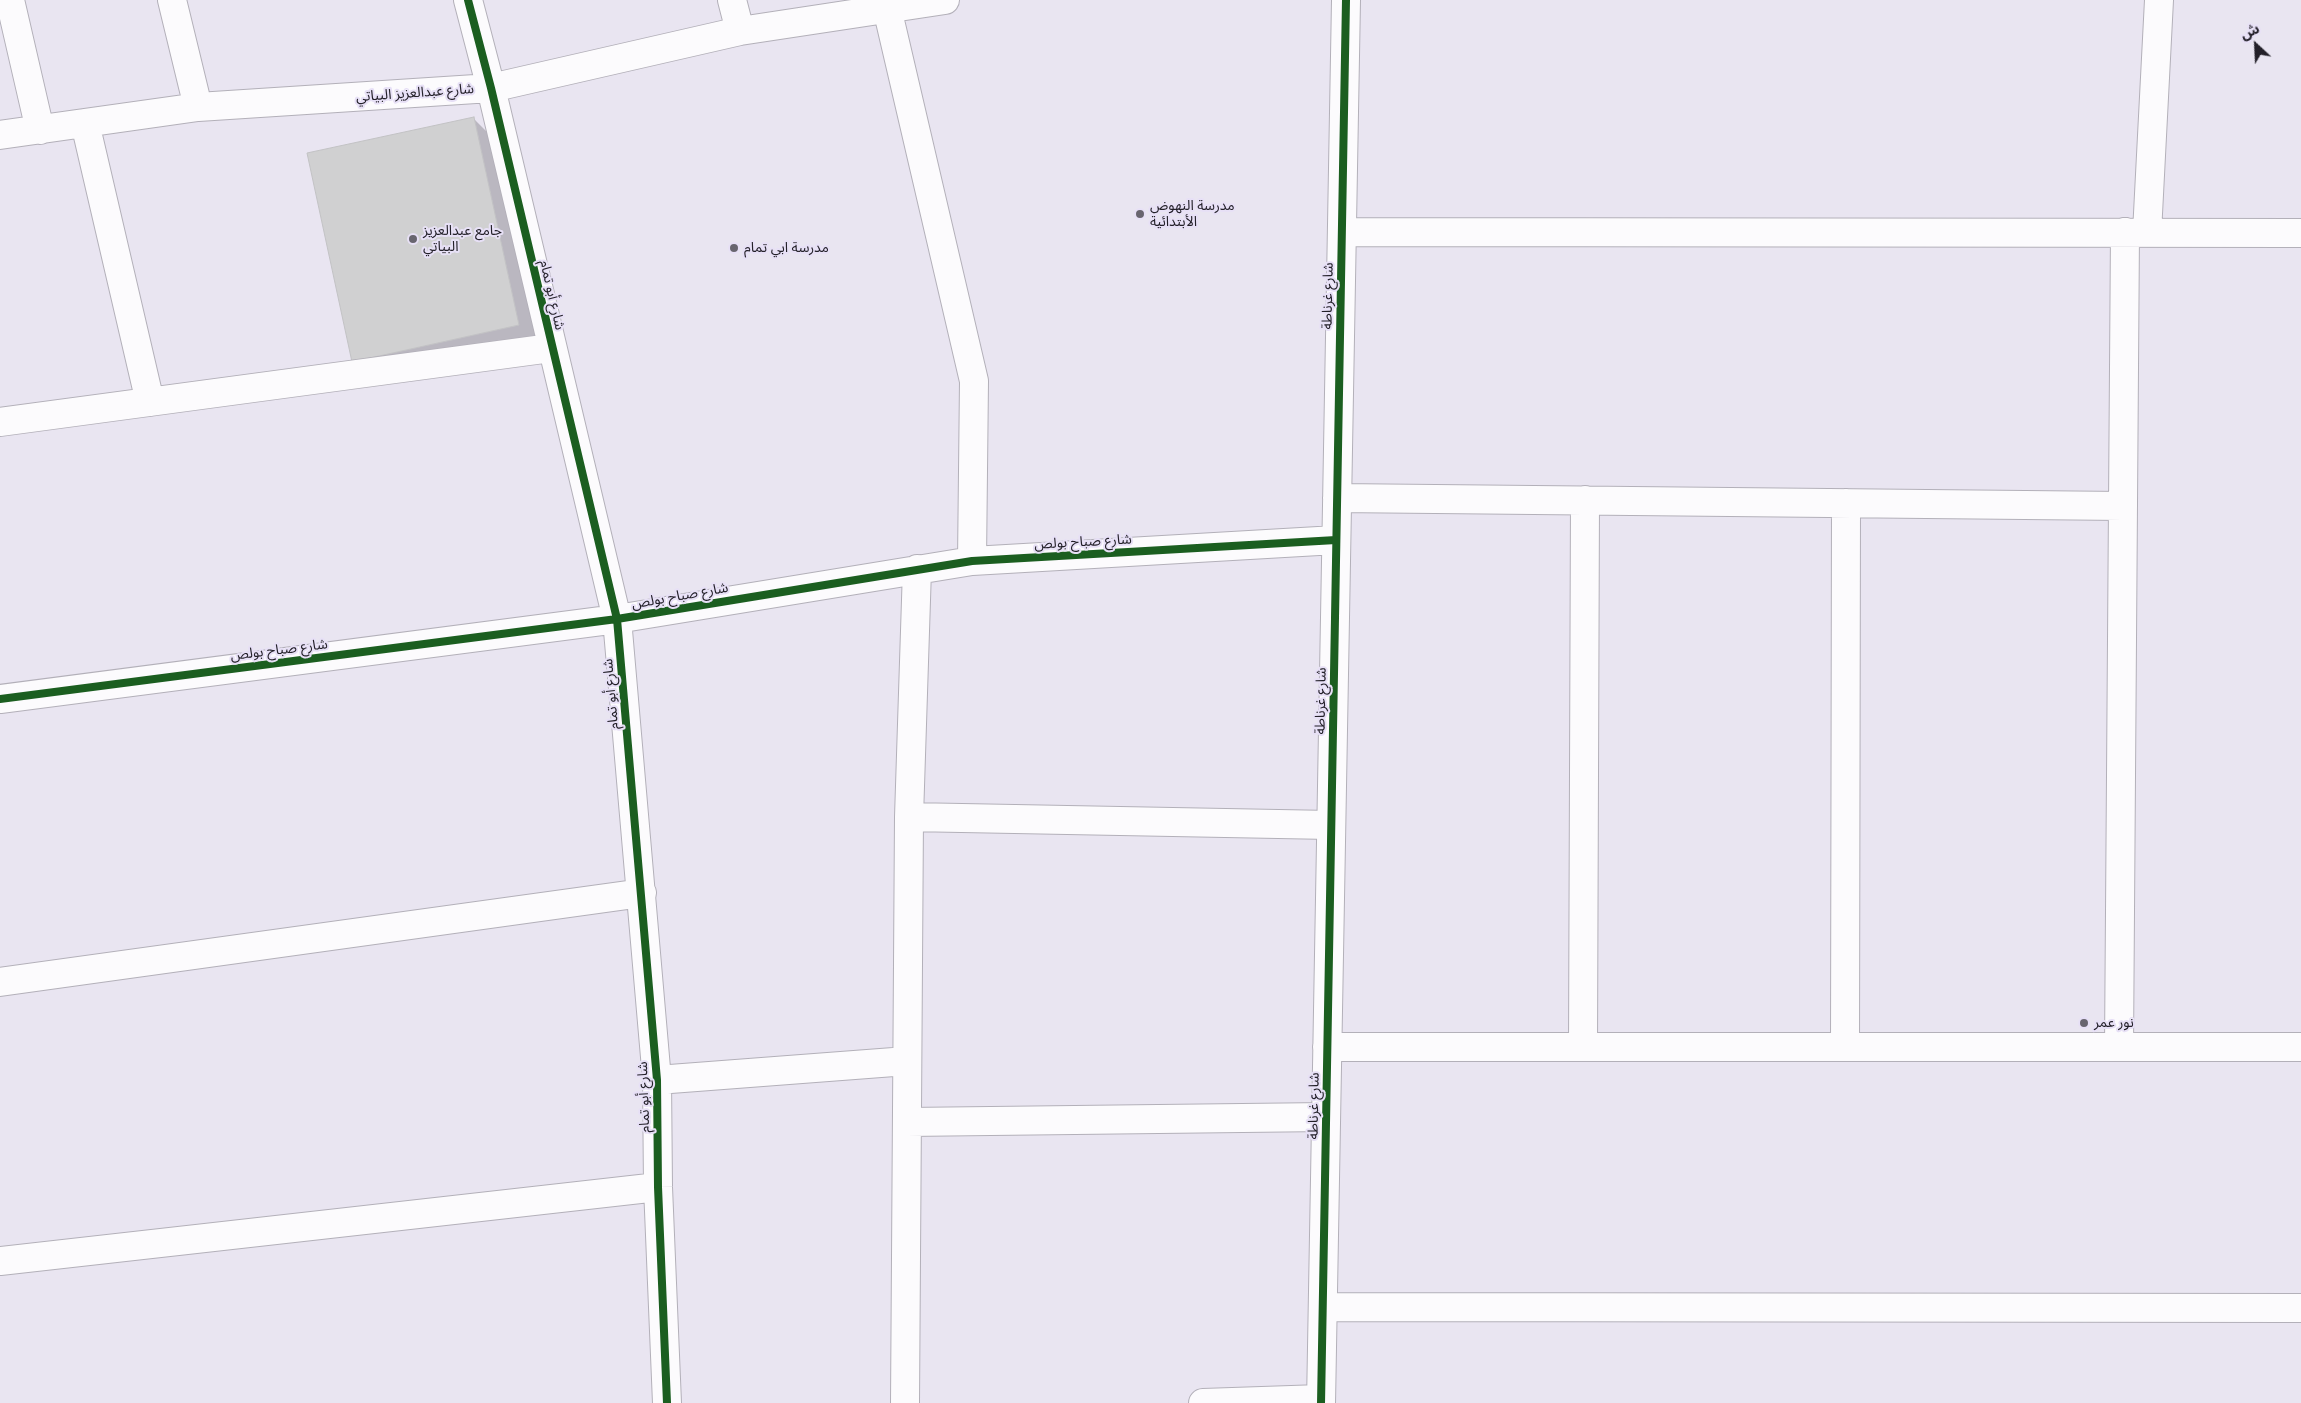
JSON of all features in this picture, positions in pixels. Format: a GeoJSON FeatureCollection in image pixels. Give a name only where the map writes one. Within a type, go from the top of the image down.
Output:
{"type":"FeatureCollection","features":[{"type":"Feature","properties":{"kind":"street"},"geometry":{"type":"LineString","coordinates":[[10,0],[40,130]]}},
{"type":"Feature","properties":{"kind":"street"},"geometry":{"type":"LineString","coordinates":[[172,0],[198,107]]}},
{"type":"Feature","properties":{"kind":"street","name":"شارع أبو تمام"},"geometry":{"type":"LineString","coordinates":[[468,0],[491,88],[551,348],[617,620],[657,1080],[658,1187],[667,1403]]}},
{"type":"Feature","properties":{"kind":"street"},"geometry":{"type":"LineString","coordinates":[[732,0],[740,31]]}},
{"type":"Feature","properties":{"kind":"street","name":"شارع عبدالعزيز البياتي"},"geometry":{"type":"LineString","coordinates":[[0,135],[198,107],[491,88],[740,31],[945,0]]}},
{"type":"Feature","properties":{"kind":"street","name":"شارع غرناطة"},"geometry":{"type":"LineString","coordinates":[[1321,1401],[1346,0]]}},
{"type":"Feature","properties":{"kind":"street"},"geometry":{"type":"LineString","coordinates":[[2119,1047],[2123,506],[2136,232],[2159,0]]}},
{"type":"Feature","properties":{"kind":"street"},"geometry":{"type":"LineString","coordinates":[[888,8],[974,381],[972,562]]}},
{"type":"Feature","properties":{"kind":"street"},"geometry":{"type":"LineString","coordinates":[[85,123],[150,402]]}},
{"type":"Feature","properties":{"kind":"street"},"geometry":{"type":"LineString","coordinates":[[1342,232],[2301,233]]}},
{"type":"Feature","properties":{"kind":"street"},"geometry":{"type":"LineString","coordinates":[[0,422],[551,348]]}},
{"type":"Feature","properties":{"kind":"street"},"geometry":{"type":"LineString","coordinates":[[1337,498],[2123,506]]}},
{"type":"Feature","properties":{"kind":"street"},"geometry":{"type":"LineString","coordinates":[[1583,1047],[1585,500]]}},
{"type":"Feature","properties":{"kind":"street"},"geometry":{"type":"LineString","coordinates":[[1845,1047],[1846,503]]}},
{"type":"Feature","properties":{"kind":"street","name":"شارع صباح بولص"},"geometry":{"type":"LineString","coordinates":[[0,699],[617,620],[917,569],[972,562],[1336,540]]}},
{"type":"Feature","properties":{"kind":"street"},"geometry":{"type":"LineString","coordinates":[[905,1403],[909,817],[917,569]]}},
{"type":"Feature","properties":{"kind":"street"},"geometry":{"type":"LineString","coordinates":[[909,817],[1331,825]]}},
{"type":"Feature","properties":{"kind":"street"},"geometry":{"type":"LineString","coordinates":[[0,982],[642,893]]}},
{"type":"Feature","properties":{"kind":"street"},"geometry":{"type":"LineString","coordinates":[[1327,1047],[2301,1046]]}},
{"type":"Feature","properties":{"kind":"street"},"geometry":{"type":"LineString","coordinates":[[657,1080],[907,1061]]}},
{"type":"Feature","properties":{"kind":"street"},"geometry":{"type":"LineString","coordinates":[[907,1122],[1326,1117]]}},
{"type":"Feature","properties":{"kind":"street"},"geometry":{"type":"LineString","coordinates":[[0,1261],[658,1187]]}},
{"type":"Feature","properties":{"kind":"street"},"geometry":{"type":"LineString","coordinates":[[1322,1307],[2301,1308]]}},
{"type":"Feature","properties":{"kind":"street"},"geometry":{"type":"LineString","coordinates":[[1203,1403],[1321,1401]]}},
{"type":"Feature","properties":{"kind":"building","name":"جامع عبدالعزيز البياتي"},"geometry":{"type":"Polygon","coordinates":[[[474,117],[519,325],[352,362],[307,153],[474,117]]]}},
{"type":"Feature","properties":{"kind":"cycle path"},"geometry":{"type":"LineString","coordinates":[[468,0],[491,88],[617,619],[657,1080],[658,1187],[667,1403]]}},
{"type":"Feature","properties":{"kind":"cycle path"},"geometry":{"type":"LineString","coordinates":[[1321,1403],[1346,0]]}},
{"type":"Feature","properties":{"kind":"cycle path"},"geometry":{"type":"LineString","coordinates":[[0,699],[617,619],[972,561],[1336,540]]}},
{"type":"Feature","properties":{"kind":"place","name":"مدرسة النهوض الأبتدائية"},"geometry":{"type":"Point","coordinates":[1140,214]}},
{"type":"Feature","properties":{"kind":"place","name":"جامع عبدالعزيز البياتي"},"geometry":{"type":"Point","coordinates":[413,239]}},
{"type":"Feature","properties":{"kind":"place","name":"مدرسة ابي تمام"},"geometry":{"type":"Point","coordinates":[734,248]}},
{"type":"Feature","properties":{"kind":"place","name":"نور عمر"},"geometry":{"type":"Point","coordinates":[2084,1023]}}]}
